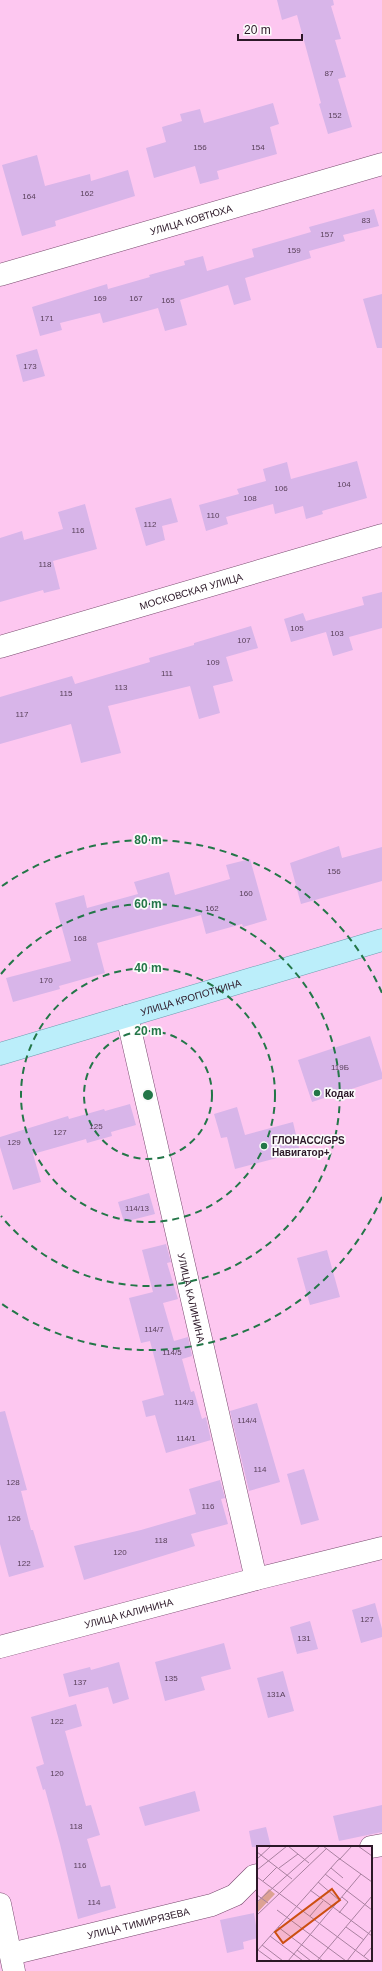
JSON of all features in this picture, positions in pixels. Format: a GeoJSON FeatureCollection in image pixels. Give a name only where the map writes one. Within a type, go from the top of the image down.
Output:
{"type":"FeatureCollection","features":[{"type":"Feature","properties":{"kind":"main road","name":"УЛИЦА КРОПОТКИНА"},"geometry":{"type":"LineString","coordinates":[[0,1054],[382,940]]}},
{"type":"Feature","properties":{"kind":"street","name":"УЛИЦА КОВТЮХА"},"geometry":{"type":"LineString","coordinates":[[0,275],[382,164]]}},
{"type":"Feature","properties":{"kind":"street","name":"МОСКОВСКАЯ УЛИЦА"},"geometry":{"type":"LineString","coordinates":[[0,647],[382,535]]}},
{"type":"Feature","properties":{"kind":"street","name":"УЛИЦА КАЛИНИНА"},"geometry":{"type":"LineString","coordinates":[[127,1016],[256,1579]]}},
{"type":"Feature","properties":{"kind":"street","name":"УЛИЦА КАЛИНИНА"},"geometry":{"type":"LineString","coordinates":[[0,1647],[256,1579],[382,1548]]}},
{"type":"Feature","properties":{"kind":"street"},"geometry":{"type":"LineString","coordinates":[[372,1847],[382,1845]]}},
{"type":"Feature","properties":{"kind":"street","name":"УЛИЦА ТИМИРЯЗЕВА"},"geometry":{"type":"LineString","coordinates":[[12,1962],[212,1906],[235,1895],[257,1874]]}},
{"type":"Feature","properties":{"kind":"street"},"geometry":{"type":"LineString","coordinates":[[0,1904],[12,1962]]}},
{"type":"Feature","properties":{"kind":"building"},"geometry":{"type":"Polygon","coordinates":[[[277,0],[333,0],[334,5],[331,6],[341,39],[335,40],[346,77],[338,79],[352,127],[328,134],[297,15],[282,20],[277,0]]]}},
{"type":"Feature","properties":{"kind":"building"},"geometry":{"type":"Polygon","coordinates":[[[273,103],[279,124],[270,127],[277,154],[217,171],[219,179],[200,184],[195,166],[154,178],[146,148],[166,142],[162,127],[182,121],[180,114],[200,109],[204,123],[273,103]]]}},
{"type":"Feature","properties":{"kind":"building"},"geometry":{"type":"Polygon","coordinates":[[[37,155],[45,186],[90,174],[91,181],[128,170],[135,196],[55,221],[56,226],[22,236],[2,165],[37,155]]]}},
{"type":"Feature","properties":{"kind":"building"},"geometry":{"type":"Polygon","coordinates":[[[374,209],[379,226],[343,235],[345,241],[309,251],[311,258],[245,278],[251,300],[234,305],[228,285],[180,300],[187,325],[165,331],[158,308],[103,323],[100,313],[60,323],[62,330],[40,336],[32,307],[107,284],[108,289],[150,277],[149,275],[185,265],[184,261],[203,256],[207,271],[254,257],[252,249],[311,232],[309,227],[374,209]]]}},
{"type":"Feature","properties":{"kind":"building"},"geometry":{"type":"Polygon","coordinates":[[[382,294],[382,348],[377,348],[363,299],[382,294]]]}},
{"type":"Feature","properties":{"kind":"building"},"geometry":{"type":"Polygon","coordinates":[[[37,349],[45,376],[23,382],[16,355],[37,349]]]}},
{"type":"Feature","properties":{"kind":"building"},"geometry":{"type":"Polygon","coordinates":[[[357,461],[367,498],[322,511],[323,514],[306,519],[303,506],[275,514],[273,504],[226,517],[228,524],[206,531],[199,505],[239,494],[237,489],[266,481],[263,469],[287,462],[291,479],[357,461]]]}},
{"type":"Feature","properties":{"kind":"building"},"geometry":{"type":"Polygon","coordinates":[[[171,498],[178,522],[162,526],[165,540],[146,546],[135,508],[171,498]]]}},
{"type":"Feature","properties":{"kind":"building"},"geometry":{"type":"Polygon","coordinates":[[[85,504],[97,549],[53,561],[60,589],[44,593],[43,590],[0,602],[0,538],[22,531],[24,540],[63,529],[58,512],[85,504]]]}},
{"type":"Feature","properties":{"kind":"building"},"geometry":{"type":"Polygon","coordinates":[[[382,592],[382,628],[349,637],[353,650],[333,656],[326,632],[291,642],[284,619],[303,613],[306,621],[364,605],[362,597],[382,592]]]}},
{"type":"Feature","properties":{"kind":"building"},"geometry":{"type":"Polygon","coordinates":[[[251,626],[258,648],[226,657],[233,681],[213,686],[220,713],[199,719],[190,686],[108,706],[121,753],[81,763],[71,724],[0,744],[0,697],[72,676],[75,684],[150,662],[149,658],[251,626]]]}},
{"type":"Feature","properties":{"kind":"building"},"geometry":{"type":"Polygon","coordinates":[[[339,846],[342,858],[382,847],[382,881],[301,904],[290,863],[339,846]]]}},
{"type":"Feature","properties":{"kind":"building"},"geometry":{"type":"Polygon","coordinates":[[[250,859],[267,920],[243,927],[242,924],[206,934],[201,915],[97,943],[105,973],[59,986],[60,989],[13,1002],[6,978],[71,961],[55,903],[84,895],[87,908],[138,894],[134,882],[169,872],[175,895],[230,879],[226,865],[250,859]]]}},
{"type":"Feature","properties":{"kind":"building"},"geometry":{"type":"Polygon","coordinates":[[[370,1036],[382,1073],[382,1079],[312,1102],[298,1060],[370,1036]]]}},
{"type":"Feature","properties":{"kind":"building"},"geometry":{"type":"Polygon","coordinates":[[[130,1104],[136,1125],[111,1132],[112,1136],[87,1143],[86,1139],[33,1154],[41,1182],[13,1190],[0,1147],[0,1137],[68,1116],[69,1119],[104,1109],[105,1111],[130,1104]]]}},
{"type":"Feature","properties":{"kind":"building","name":"ГЛОНАСС/GPS Навигатор+"},"geometry":{"type":"Polygon","coordinates":[[[237,1107],[245,1135],[293,1122],[300,1152],[235,1169],[227,1137],[221,1138],[214,1114],[237,1107]]]}},
{"type":"Feature","properties":{"kind":"building"},"geometry":{"type":"Polygon","coordinates":[[[149,1193],[155,1214],[124,1222],[118,1202],[149,1193]]]}},
{"type":"Feature","properties":{"kind":"building"},"geometry":{"type":"Polygon","coordinates":[[[166,1244],[171,1262],[167,1263],[178,1299],[163,1303],[174,1341],[188,1337],[192,1356],[182,1359],[191,1392],[194,1391],[202,1419],[206,1417],[211,1440],[166,1453],[155,1415],[146,1417],[142,1401],[164,1395],[150,1341],[141,1343],[129,1298],[153,1292],[142,1250],[166,1244]]]}},
{"type":"Feature","properties":{"kind":"building"},"geometry":{"type":"Polygon","coordinates":[[[327,1250],[340,1297],[310,1305],[297,1258],[327,1250]]]}},
{"type":"Feature","properties":{"kind":"building"},"geometry":{"type":"Polygon","coordinates":[[[257,1403],[280,1482],[249,1491],[230,1411],[257,1403]]]}},
{"type":"Feature","properties":{"kind":"building"},"geometry":{"type":"Polygon","coordinates":[[[5,1411],[27,1490],[21,1491],[31,1530],[33,1530],[44,1567],[9,1577],[0,1544],[0,1412],[5,1411]]]}},
{"type":"Feature","properties":{"kind":"building"},"geometry":{"type":"Polygon","coordinates":[[[304,1469],[319,1520],[301,1525],[287,1474],[304,1469]]]}},
{"type":"Feature","properties":{"kind":"building"},"geometry":{"type":"Polygon","coordinates":[[[220,1480],[225,1498],[221,1499],[228,1524],[191,1534],[195,1546],[84,1580],[74,1546],[141,1530],[196,1514],[189,1489],[220,1480]]]}},
{"type":"Feature","properties":{"kind":"building"},"geometry":{"type":"Polygon","coordinates":[[[375,1603],[382,1629],[382,1637],[361,1643],[352,1610],[375,1603]]]}},
{"type":"Feature","properties":{"kind":"building"},"geometry":{"type":"Polygon","coordinates":[[[310,1621],[318,1649],[297,1654],[290,1627],[310,1621]]]}},
{"type":"Feature","properties":{"kind":"building"},"geometry":{"type":"Polygon","coordinates":[[[224,1643],[231,1669],[201,1677],[205,1690],[165,1701],[155,1662],[224,1643]]]}},
{"type":"Feature","properties":{"kind":"building"},"geometry":{"type":"Polygon","coordinates":[[[119,1662],[129,1699],[113,1704],[108,1687],[69,1697],[63,1674],[90,1667],[91,1670],[119,1662]]]}},
{"type":"Feature","properties":{"kind":"building"},"geometry":{"type":"Polygon","coordinates":[[[283,1671],[294,1711],[268,1718],[257,1678],[283,1671]]]}},
{"type":"Feature","properties":{"kind":"building"},"geometry":{"type":"Polygon","coordinates":[[[76,1704],[82,1726],[65,1731],[86,1806],[91,1805],[100,1835],[87,1839],[101,1887],[110,1885],[116,1908],[78,1919],[45,1789],[43,1790],[36,1767],[44,1764],[31,1717],[76,1704]]]}},
{"type":"Feature","properties":{"kind":"building"},"geometry":{"type":"Polygon","coordinates":[[[195,1791],[200,1811],[145,1826],[139,1807],[195,1791]]]}},
{"type":"Feature","properties":{"kind":"building"},"geometry":{"type":"Polygon","coordinates":[[[382,1805],[382,1832],[339,1841],[333,1816],[382,1805]]]}},
{"type":"Feature","properties":{"kind":"building"},"geometry":{"type":"Polygon","coordinates":[[[266,1827],[271,1846],[252,1847],[249,1831],[266,1827]]]}},
{"type":"Feature","properties":{"kind":"building"},"geometry":{"type":"Polygon","coordinates":[[[254,1913],[257,1938],[243,1942],[244,1949],[227,1953],[220,1920],[254,1913]]]}},
{"type":"Feature","properties":{"kind":"place","name":"Кодак"},"geometry":{"type":"Point","coordinates":[317,1093]}},
{"type":"Feature","properties":{"kind":"place","name":"ГЛОНАСС/GPS Навигатор+"},"geometry":{"type":"Point","coordinates":[264,1146]}}]}
